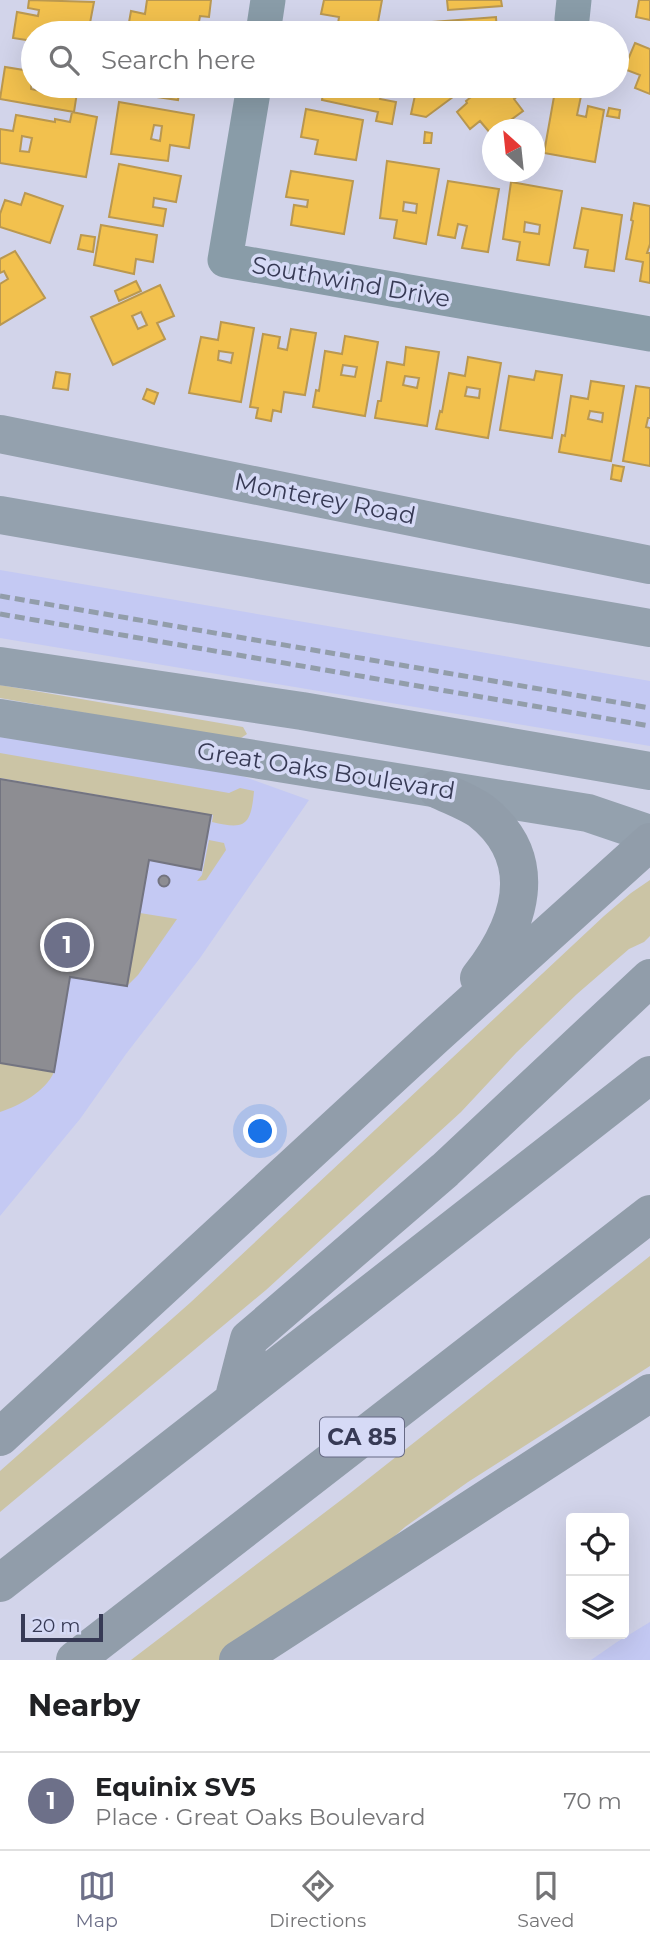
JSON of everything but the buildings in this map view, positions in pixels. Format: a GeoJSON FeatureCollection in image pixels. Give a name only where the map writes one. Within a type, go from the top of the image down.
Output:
{"type":"FeatureCollection","features":[{"type":"Feature","properties":{"kind":"highway"},"geometry":{"type":"LineString","coordinates":[[434,1037],[496,955],[512,922],[520,888],[511,844],[496,824],[478,809],[437,789]]}},
{"type":"Feature","properties":{"kind":"highway"},"geometry":{"type":"LineString","coordinates":[[0,1437],[650,842]]}},
{"type":"Feature","properties":{"kind":"highway"},"geometry":{"type":"LineString","coordinates":[[233,1401],[249,1339],[445,1170],[650,978]]}},
{"type":"Feature","properties":{"kind":"highway"},"geometry":{"type":"LineString","coordinates":[[0,1583],[650,1075]]}},
{"type":"Feature","properties":{"kind":"highway","name":"CA 85"},"geometry":{"type":"LineString","coordinates":[[75,1660],[650,1214]]}},
{"type":"Feature","properties":{"kind":"highway"},"geometry":{"type":"LineString","coordinates":[[238,1660],[650,1393]]}},
{"type":"Feature","properties":{"kind":"main road","name":"Monterey Road"},"geometry":{"type":"LineString","coordinates":[[0,435],[650,565]]}},
{"type":"Feature","properties":{"kind":"main road"},"geometry":{"type":"LineString","coordinates":[[0,515],[650,628]]}},
{"type":"Feature","properties":{"kind":"main road"},"geometry":{"type":"LineString","coordinates":[[0,666],[302,710],[650,771]]}},
{"type":"Feature","properties":{"kind":"main road","name":"Great Oaks Boulevard"},"geometry":{"type":"LineString","coordinates":[[0,718],[588,813],[650,834]]}},
{"type":"Feature","properties":{"kind":"street"},"geometry":{"type":"LineString","coordinates":[[265,21],[268,0]]}},
{"type":"Feature","properties":{"kind":"street","name":"Southwind Drive"},"geometry":{"type":"LineString","coordinates":[[252,98],[225,260],[650,334]]}},
{"type":"Feature","properties":{"kind":"shaded area"},"geometry":{"type":"Polygon","coordinates":[[[0,570],[650,681],[650,746],[0,638],[0,570]]]}},
{"type":"Feature","properties":{"kind":"shaded area"},"geometry":{"type":"Polygon","coordinates":[[[0,685],[243,727],[247,734],[238,740],[0,698],[0,685]]]}},
{"type":"Feature","properties":{"kind":"shaded area"},"geometry":{"type":"Polygon","coordinates":[[[0,735],[242,776],[309,800],[200,958],[80,1119],[0,1216],[0,735]]]}},
{"type":"Feature","properties":{"kind":"shaded area"},"geometry":{"type":"Polygon","coordinates":[[[0,753],[229,793],[240,788],[254,791],[251,812],[244,823],[223,824],[212,822],[213,815],[0,778],[0,753]]]}},
{"type":"Feature","properties":{"kind":"shaded area"},"geometry":{"type":"Polygon","coordinates":[[[209,840],[224,843],[226,850],[206,880],[197,881],[202,875],[209,840]]]}},
{"type":"Feature","properties":{"kind":"shaded area"},"geometry":{"type":"Polygon","coordinates":[[[650,880],[650,936],[644,942],[629,949],[577,994],[516,1053],[461,1112],[266,1290],[0,1512],[0,1471],[191,1302],[604,916],[650,880]]]}},
{"type":"Feature","properties":{"kind":"shaded area"},"geometry":{"type":"Polygon","coordinates":[[[140,913],[177,919],[138,975],[127,986],[140,913]]]}},
{"type":"Feature","properties":{"kind":"shaded area"},"geometry":{"type":"Polygon","coordinates":[[[0,1063],[54,1072],[45,1085],[31,1097],[0,1112],[0,1063]]]}},
{"type":"Feature","properties":{"kind":"shaded area"},"geometry":{"type":"Polygon","coordinates":[[[650,1256],[650,1366],[468,1482],[405,1527],[372,1556],[225,1660],[131,1660],[349,1494],[650,1256]]]}},
{"type":"Feature","properties":{"kind":"shaded area"},"geometry":{"type":"Polygon","coordinates":[[[650,1622],[650,1660],[591,1660],[622,1639],[629,1639],[629,1635],[650,1622]]]}},
{"type":"Feature","properties":{"kind":"railway"},"geometry":{"type":"LineString","coordinates":[[0,596],[650,708]]}},
{"type":"Feature","properties":{"kind":"railway"},"geometry":{"type":"LineString","coordinates":[[0,614],[650,726]]}},
{"type":"Feature","properties":{"kind":"place","name":"Equinix SV5"},"geometry":{"type":"Point","coordinates":[67,945]}}]}
